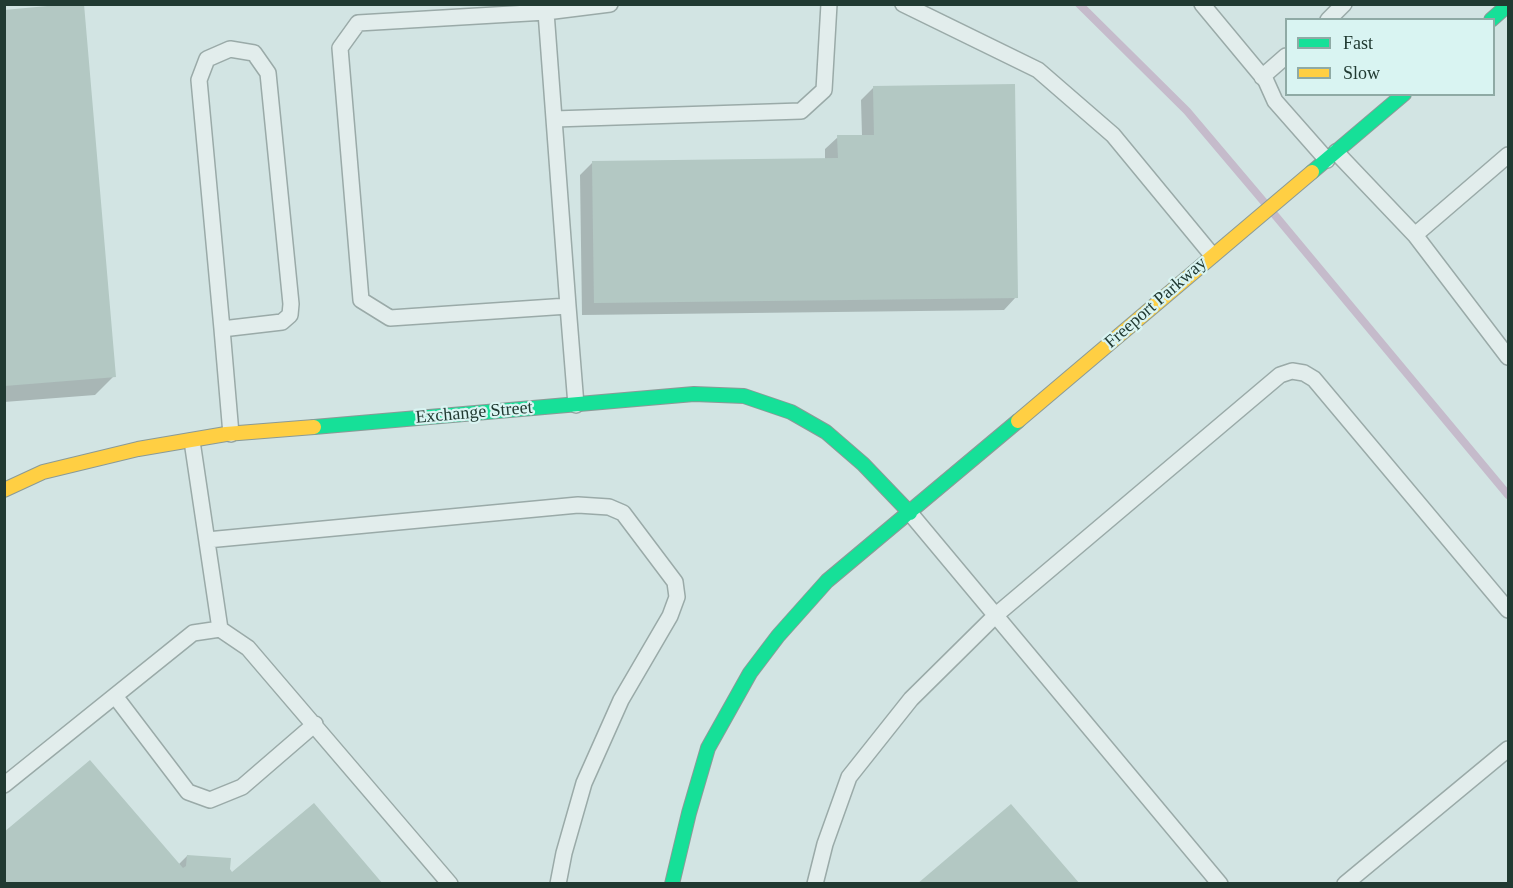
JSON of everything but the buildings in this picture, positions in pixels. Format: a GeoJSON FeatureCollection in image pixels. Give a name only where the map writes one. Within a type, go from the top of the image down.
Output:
{"type":"FeatureCollection","features":[{"type":"Feature","properties":{"kind":"main road"},"geometry":{"type":"LineString","coordinates":[[1493,18],[1509,5]]}},
{"type":"Feature","properties":{"kind":"main road","name":"Freeport Parkway"},"geometry":{"type":"LineString","coordinates":[[672,884],[708,748],[750,673],[778,636],[827,581],[1402,96]]}},
{"type":"Feature","properties":{"kind":"main road","name":"Exchange Street"},"geometry":{"type":"LineString","coordinates":[[4,490],[43,472],[138,449],[231,434],[694,394],[744,396],[790,412],[826,432],[863,464],[910,513]]}},
{"type":"Feature","properties":{"kind":"lane"},"geometry":{"type":"LineString","coordinates":[[568,306],[390,318],[361,300],[340,48],[358,23],[546,12],[610,4]]}},
{"type":"Feature","properties":{"kind":"lane"},"geometry":{"type":"LineString","coordinates":[[554,119],[801,111],[824,90],[829,4]]}},
{"type":"Feature","properties":{"kind":"lane"},"geometry":{"type":"LineString","coordinates":[[903,4],[1038,70],[1113,135],[1212,255]]}},
{"type":"Feature","properties":{"kind":"lane"},"geometry":{"type":"LineString","coordinates":[[1202,4],[1262,77],[1275,101],[1415,235],[1509,357]]}},
{"type":"Feature","properties":{"kind":"lane"},"geometry":{"type":"LineString","coordinates":[[1330,18],[1344,4]]}},
{"type":"Feature","properties":{"kind":"lane"},"geometry":{"type":"LineString","coordinates":[[546,12],[576,405]]}},
{"type":"Feature","properties":{"kind":"lane"},"geometry":{"type":"LineString","coordinates":[[222,330],[282,322],[290,315],[291,303],[268,73],[254,53],[230,50],[207,59],[199,80],[231,434]]}},
{"type":"Feature","properties":{"kind":"lane"},"geometry":{"type":"LineString","coordinates":[[1262,77],[1285,58]]}},
{"type":"Feature","properties":{"kind":"lane"},"geometry":{"type":"LineString","coordinates":[[1415,235],[1509,155]]}},
{"type":"Feature","properties":{"kind":"lane"},"geometry":{"type":"LineString","coordinates":[[815,884],[825,844],[849,777],[911,699],[996,615],[1281,375],[1292,370],[1314,379],[1509,610]]}},
{"type":"Feature","properties":{"kind":"lane"},"geometry":{"type":"LineString","coordinates":[[192,441],[220,628]]}},
{"type":"Feature","properties":{"kind":"lane"},"geometry":{"type":"LineString","coordinates":[[207,540],[578,505],[609,507],[623,513],[675,582],[677,597],[670,616],[621,700],[584,783],[564,853],[558,884]]}},
{"type":"Feature","properties":{"kind":"lane"},"geometry":{"type":"LineString","coordinates":[[910,513],[1220,884]]}},
{"type":"Feature","properties":{"kind":"lane"},"geometry":{"type":"LineString","coordinates":[[4,785],[193,633],[220,628],[248,648],[450,884]]}},
{"type":"Feature","properties":{"kind":"lane"},"geometry":{"type":"LineString","coordinates":[[115,696],[188,792],[210,800],[242,787],[315,724]]}},
{"type":"Feature","properties":{"kind":"lane"},"geometry":{"type":"LineString","coordinates":[[1345,884],[1509,749]]}},
{"type":"Feature","properties":{"kind":"waterway"},"geometry":{"type":"LineString","coordinates":[[1079,4],[1187,111],[1264,202]]}},
{"type":"Feature","properties":{"kind":"waterway"},"geometry":{"type":"LineString","coordinates":[[1274,214],[1508,495]]}},
{"type":"Feature","properties":{"kind":"traffic: fast"},"geometry":{"type":"LineString","coordinates":[[1493,18],[1508,5]]}},
{"type":"Feature","properties":{"kind":"traffic: fast"},"geometry":{"type":"LineString","coordinates":[[1312,172],[1402,96]]}},
{"type":"Feature","properties":{"kind":"traffic: fast"},"geometry":{"type":"LineString","coordinates":[[314,427],[694,394],[744,396],[791,412],[826,432],[863,464],[910,513]]}},
{"type":"Feature","properties":{"kind":"traffic: fast"},"geometry":{"type":"LineString","coordinates":[[672,884],[708,748],[750,673],[778,636],[827,581],[1018,421]]}},
{"type":"Feature","properties":{"kind":"traffic: slow"},"geometry":{"type":"LineString","coordinates":[[1018,421],[1312,172]]}},
{"type":"Feature","properties":{"kind":"traffic: slow"},"geometry":{"type":"LineString","coordinates":[[4,490],[43,472],[138,449],[226,434],[314,427]]}}]}
